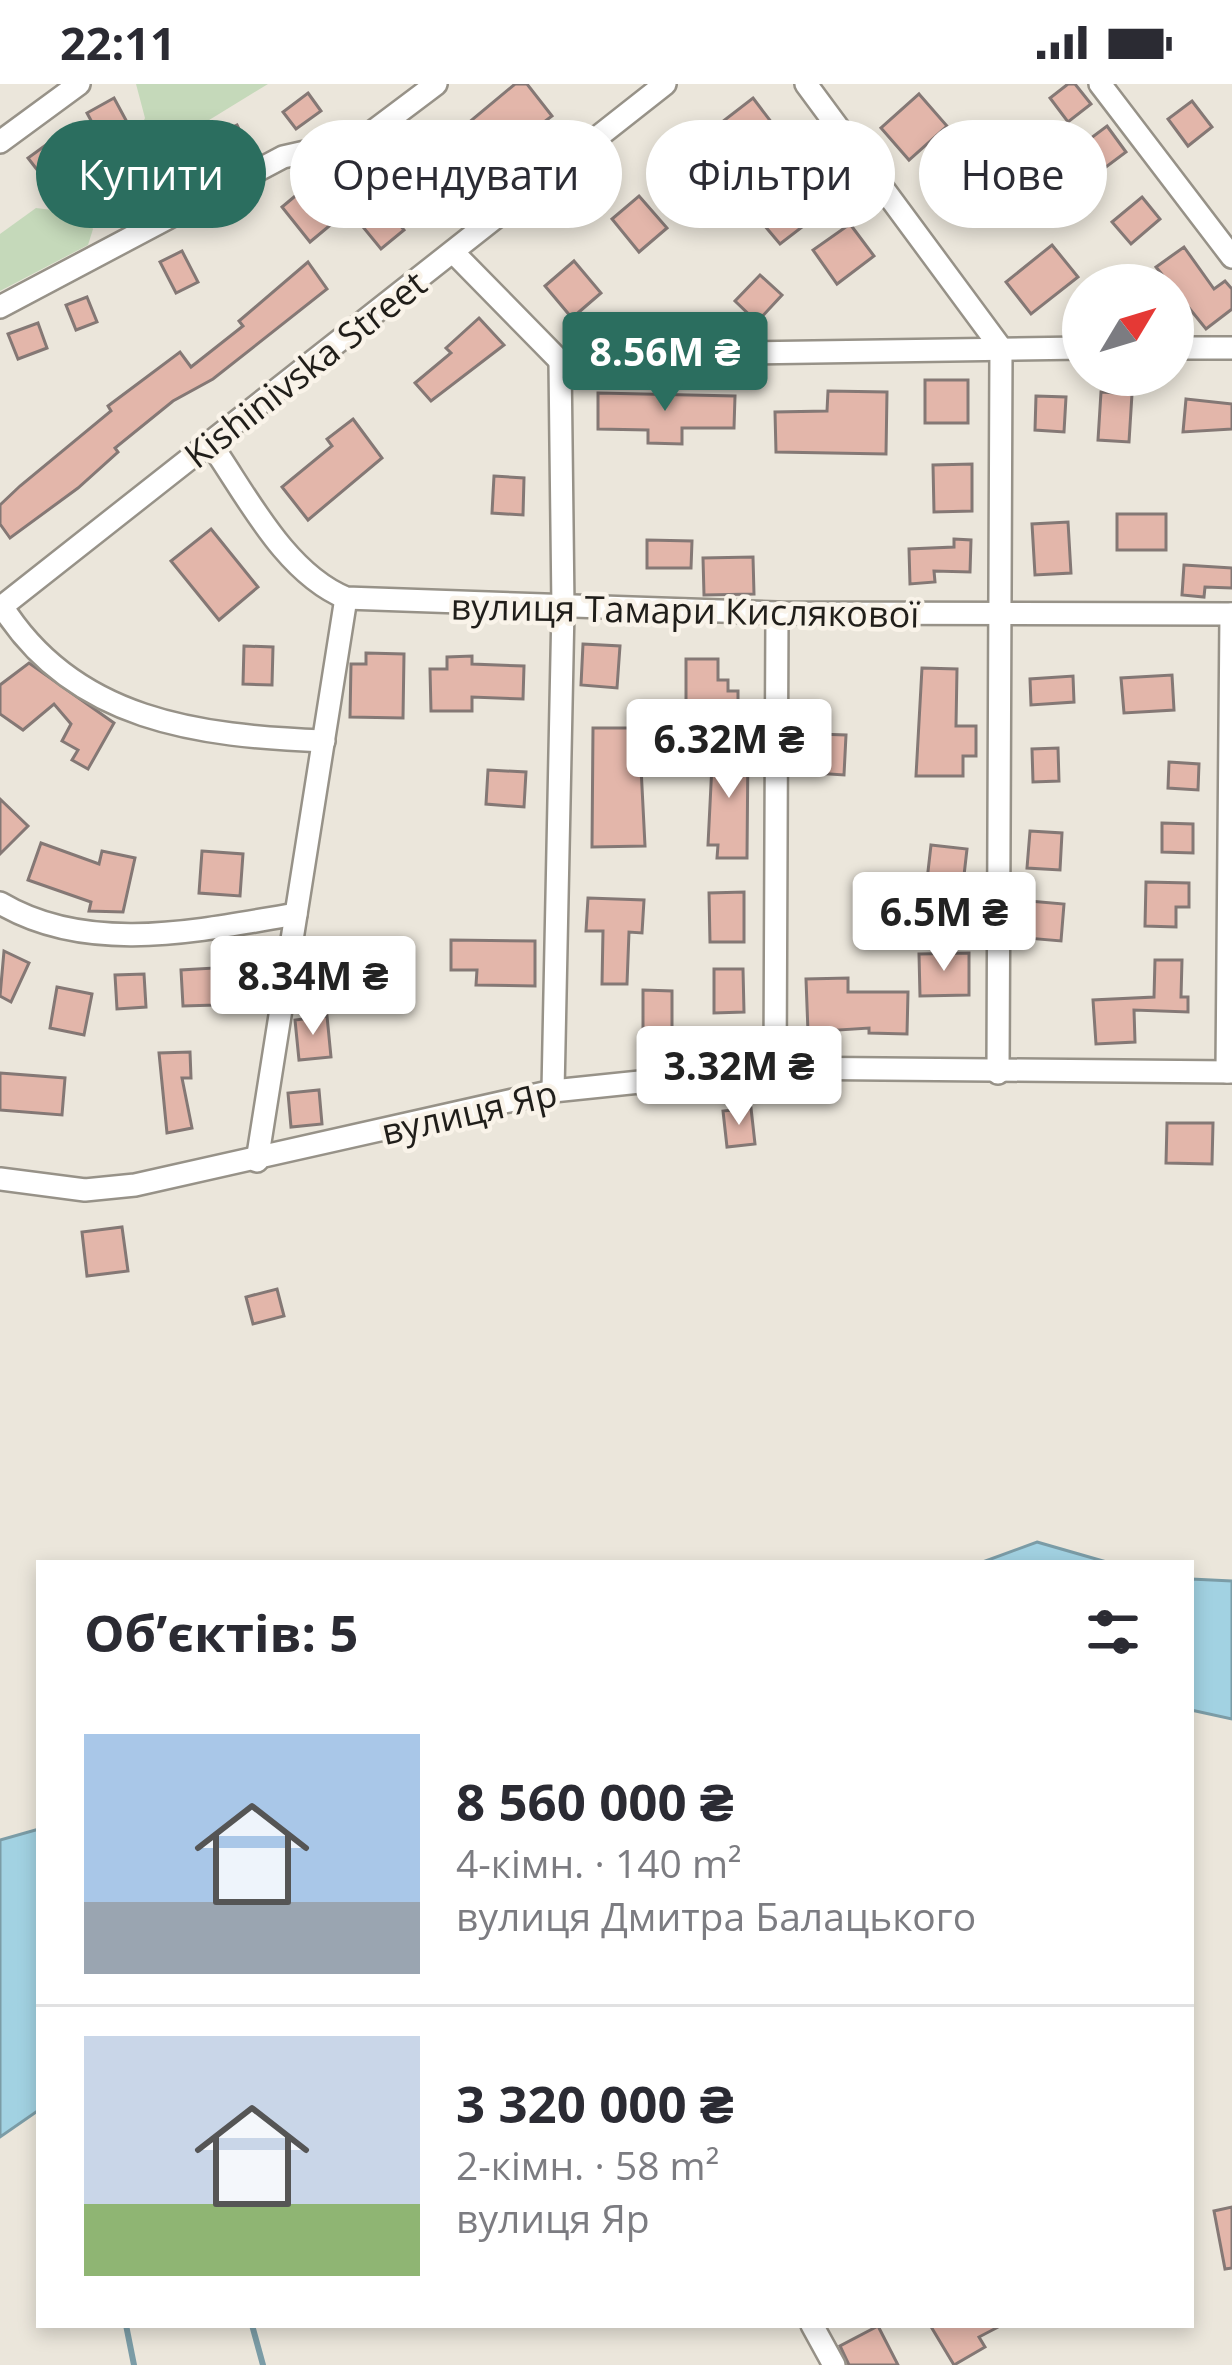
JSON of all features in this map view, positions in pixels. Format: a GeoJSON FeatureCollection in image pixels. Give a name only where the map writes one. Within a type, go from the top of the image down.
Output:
{"type":"FeatureCollection","features":[{"type":"Feature","properties":{"kind":"street"},"geometry":{"type":"LineString","coordinates":[[0,142],[79,84]]}},
{"type":"Feature","properties":{"kind":"street"},"geometry":{"type":"LineString","coordinates":[[0,308],[283,158],[363,139],[436,84]]}},
{"type":"Feature","properties":{"kind":"street","name":"Kishinivska Street"},"geometry":{"type":"LineString","coordinates":[[1,607],[665,84]]}},
{"type":"Feature","properties":{"kind":"street"},"geometry":{"type":"LineString","coordinates":[[806,84],[1001,348],[998,1073]]}},
{"type":"Feature","properties":{"kind":"street"},"geometry":{"type":"LineString","coordinates":[[1100,84],[1232,257]]}},
{"type":"Feature","properties":{"kind":"street"},"geometry":{"type":"LineString","coordinates":[[453,252],[560,361],[563,608],[553,1091]]}},
{"type":"Feature","properties":{"kind":"street"},"geometry":{"type":"LineString","coordinates":[[560,361],[600,355],[1062,348]]}},
{"type":"Feature","properties":{"kind":"street"},"geometry":{"type":"LineString","coordinates":[[1194,348],[1232,348]]}},
{"type":"Feature","properties":{"kind":"street"},"geometry":{"type":"LineString","coordinates":[[211,444],[301,566],[326,589],[346,598],[257,1161]]}},
{"type":"Feature","properties":{"kind":"street","name":"вулиця Тамари Кислякової"},"geometry":{"type":"LineString","coordinates":[[346,598],[777,613],[1232,614]]}},
{"type":"Feature","properties":{"kind":"street"},"geometry":{"type":"LineString","coordinates":[[1,607],[41,657],[104,703],[187,728],[323,741]]}},
{"type":"Feature","properties":{"kind":"street"},"geometry":{"type":"LineString","coordinates":[[775,1069],[777,613]]}},
{"type":"Feature","properties":{"kind":"street"},"geometry":{"type":"LineString","coordinates":[[1230,1072],[1232,614]]}},
{"type":"Feature","properties":{"kind":"street"},"geometry":{"type":"LineString","coordinates":[[0,902],[49,924],[120,933],[201,930],[296,914]]}},
{"type":"Feature","properties":{"kind":"street","name":"вулиця Яр"},"geometry":{"type":"LineString","coordinates":[[0,1179],[85,1190],[257,1161],[553,1091],[775,1069],[1230,1072]]}},
{"type":"Feature","properties":{"kind":"street"},"geometry":{"type":"LineString","coordinates":[[818,2328],[834,2365]]}},
{"type":"Feature","properties":{"kind":"green space"},"geometry":{"type":"Polygon","coordinates":[[[136,84],[268,84],[209,120],[145,118],[136,84]]]}},
{"type":"Feature","properties":{"kind":"green space"},"geometry":{"type":"Polygon","coordinates":[[[36,208],[36,228],[93,229],[88,245],[0,291],[0,234],[36,208]]]}},
{"type":"Feature","properties":{"kind":"water"},"geometry":{"type":"Polygon","coordinates":[[[1037,1542],[1100,1560],[988,1560],[1037,1542]]]}},
{"type":"Feature","properties":{"kind":"water"},"geometry":{"type":"Polygon","coordinates":[[[1194,1579],[1232,1581],[1232,1719],[1194,1711],[1194,1579]]]}},
{"type":"Feature","properties":{"kind":"water"},"geometry":{"type":"Polygon","coordinates":[[[36,1830],[36,2112],[0,2137],[0,1840],[36,1830]]]}},
{"type":"Feature","properties":{"kind":"building"},"geometry":{"type":"Polygon","coordinates":[[[515,84],[527,84],[552,116],[547,120],[472,120],[515,84]]]}},
{"type":"Feature","properties":{"kind":"building"},"geometry":{"type":"Polygon","coordinates":[[[1075,84],[1091,104],[1066,120],[1050,98],[1075,84]]]}},
{"type":"Feature","properties":{"kind":"building"},"geometry":{"type":"Polygon","coordinates":[[[308,93],[321,111],[308,120],[290,121],[283,112],[308,93]]]}},
{"type":"Feature","properties":{"kind":"building"},"geometry":{"type":"Polygon","coordinates":[[[919,94],[942,120],[919,120],[919,151],[909,160],[895,144],[895,120],[890,120],[919,94]]]}},
{"type":"Feature","properties":{"kind":"building"},"geometry":{"type":"Polygon","coordinates":[[[114,98],[126,120],[91,120],[87,113],[114,98]]]}},
{"type":"Feature","properties":{"kind":"building"},"geometry":{"type":"Polygon","coordinates":[[[753,98],[770,120],[725,120],[753,98]]]}},
{"type":"Feature","properties":{"kind":"building"},"geometry":{"type":"Polygon","coordinates":[[[1192,101],[1212,127],[1188,146],[1168,119],[1192,101]]]}},
{"type":"Feature","properties":{"kind":"building"},"geometry":{"type":"Polygon","coordinates":[[[1107,126],[1126,152],[1107,166],[1107,126]]]}},
{"type":"Feature","properties":{"kind":"building"},"geometry":{"type":"Polygon","coordinates":[[[639,196],[646,204],[646,228],[667,228],[639,252],[619,228],[622,210],[639,196]]]}},
{"type":"Feature","properties":{"kind":"building"},"geometry":{"type":"Polygon","coordinates":[[[1142,197],[1160,219],[1131,244],[1112,222],[1142,197]]]}},
{"type":"Feature","properties":{"kind":"building"},"geometry":{"type":"Polygon","coordinates":[[[299,228],[327,228],[310,242],[299,228]]]}},
{"type":"Feature","properties":{"kind":"building"},"geometry":{"type":"Polygon","coordinates":[[[364,228],[402,228],[404,230],[381,249],[364,228]]]}},
{"type":"Feature","properties":{"kind":"building"},"geometry":{"type":"Polygon","coordinates":[[[767,228],[801,228],[780,244],[767,228]]]}},
{"type":"Feature","properties":{"kind":"building"},"geometry":{"type":"Polygon","coordinates":[[[844,228],[853,228],[874,256],[837,284],[813,250],[844,228]]]}},
{"type":"Feature","properties":{"kind":"building"},"geometry":{"type":"Polygon","coordinates":[[[1052,245],[1067,264],[1062,264],[1062,290],[1031,314],[1006,282],[1052,245]]]}},
{"type":"Feature","properties":{"kind":"building"},"geometry":{"type":"Polygon","coordinates":[[[1184,247],[1214,289],[1225,281],[1232,289],[1232,309],[1206,329],[1194,314],[1194,264],[1160,264],[1184,247]]]}},
{"type":"Feature","properties":{"kind":"building"},"geometry":{"type":"Polygon","coordinates":[[[182,251],[198,282],[176,293],[160,262],[182,251]]]}},
{"type":"Feature","properties":{"kind":"building"},"geometry":{"type":"Polygon","coordinates":[[[574,261],[601,293],[572,318],[545,286],[574,261]]]}},
{"type":"Feature","properties":{"kind":"building"},"geometry":{"type":"Polygon","coordinates":[[[308,262],[327,289],[213,379],[173,401],[115,448],[118,452],[78,488],[10,538],[0,524],[0,505],[20,486],[111,411],[108,406],[180,352],[191,367],[243,326],[239,321],[308,262]]]}},
{"type":"Feature","properties":{"kind":"building"},"geometry":{"type":"Polygon","coordinates":[[[760,275],[782,295],[757,322],[735,301],[760,275]]]}},
{"type":"Feature","properties":{"kind":"building"},"geometry":{"type":"Polygon","coordinates":[[[87,297],[97,322],[76,330],[66,305],[87,297]]]}},
{"type":"Feature","properties":{"kind":"building"},"geometry":{"type":"Polygon","coordinates":[[[479,318],[504,345],[431,401],[415,383],[451,353],[446,348],[479,318]]]}},
{"type":"Feature","properties":{"kind":"building"},"geometry":{"type":"Polygon","coordinates":[[[38,323],[47,348],[18,359],[8,334],[38,323]]]}},
{"type":"Feature","properties":{"kind":"building"},"geometry":{"type":"Polygon","coordinates":[[[925,380],[968,380],[968,423],[925,423],[925,380]]]}},
{"type":"Feature","properties":{"kind":"building"},"geometry":{"type":"Polygon","coordinates":[[[828,391],[887,392],[886,454],[776,452],[775,412],[827,411],[828,391]]]}},
{"type":"Feature","properties":{"kind":"building"},"geometry":{"type":"Polygon","coordinates":[[[598,393],[735,396],[734,428],[682,428],[682,444],[648,443],[648,430],[598,429],[598,393]]]}},
{"type":"Feature","properties":{"kind":"building"},"geometry":{"type":"Polygon","coordinates":[[[1036,396],[1066,397],[1064,432],[1035,430],[1036,396]]]}},
{"type":"Feature","properties":{"kind":"building"},"geometry":{"type":"Polygon","coordinates":[[[1101,396],[1132,396],[1129,442],[1098,440],[1101,396]]]}},
{"type":"Feature","properties":{"kind":"building"},"geometry":{"type":"Polygon","coordinates":[[[1186,399],[1232,404],[1232,429],[1183,432],[1186,399]]]}},
{"type":"Feature","properties":{"kind":"building"},"geometry":{"type":"Polygon","coordinates":[[[353,419],[382,458],[308,520],[282,487],[332,446],[327,439],[353,419]]]}},
{"type":"Feature","properties":{"kind":"building"},"geometry":{"type":"Polygon","coordinates":[[[972,464],[972,511],[934,512],[933,465],[972,464]]]}},
{"type":"Feature","properties":{"kind":"building"},"geometry":{"type":"Polygon","coordinates":[[[494,476],[524,478],[523,515],[492,513],[494,476]]]}},
{"type":"Feature","properties":{"kind":"building"},"geometry":{"type":"Polygon","coordinates":[[[1117,514],[1166,514],[1166,550],[1117,550],[1117,514]]]}},
{"type":"Feature","properties":{"kind":"building"},"geometry":{"type":"Polygon","coordinates":[[[1068,522],[1071,573],[1035,575],[1032,524],[1068,522]]]}},
{"type":"Feature","properties":{"kind":"building"},"geometry":{"type":"Polygon","coordinates":[[[211,529],[258,587],[219,620],[171,561],[211,529]]]}},
{"type":"Feature","properties":{"kind":"building"},"geometry":{"type":"Polygon","coordinates":[[[954,539],[971,540],[970,572],[934,571],[935,582],[910,584],[909,549],[954,547],[954,539]]]}},
{"type":"Feature","properties":{"kind":"building"},"geometry":{"type":"Polygon","coordinates":[[[647,540],[692,541],[691,568],[647,568],[647,540]]]}},
{"type":"Feature","properties":{"kind":"building"},"geometry":{"type":"Polygon","coordinates":[[[753,557],[754,594],[704,595],[703,558],[753,557]]]}},
{"type":"Feature","properties":{"kind":"building"},"geometry":{"type":"Polygon","coordinates":[[[1184,565],[1232,568],[1232,588],[1205,587],[1204,597],[1182,595],[1184,565]]]}},
{"type":"Feature","properties":{"kind":"building"},"geometry":{"type":"Polygon","coordinates":[[[583,644],[620,646],[617,688],[581,685],[583,644]]]}},
{"type":"Feature","properties":{"kind":"building"},"geometry":{"type":"Polygon","coordinates":[[[244,646],[273,647],[272,685],[243,684],[244,646]]]}},
{"type":"Feature","properties":{"kind":"building"},"geometry":{"type":"Polygon","coordinates":[[[366,653],[404,654],[403,718],[350,717],[351,664],[366,664],[366,653]]]}},
{"type":"Feature","properties":{"kind":"building"},"geometry":{"type":"Polygon","coordinates":[[[472,656],[472,664],[524,666],[523,699],[472,697],[472,711],[431,711],[430,669],[447,669],[447,657],[472,656]]]}},
{"type":"Feature","properties":{"kind":"building"},"geometry":{"type":"Polygon","coordinates":[[[686,659],[718,659],[718,680],[728,680],[728,691],[738,691],[738,715],[686,715],[686,659]]]}},
{"type":"Feature","properties":{"kind":"building"},"geometry":{"type":"Polygon","coordinates":[[[29,663],[114,723],[88,769],[72,760],[78,750],[62,741],[71,724],[54,704],[23,730],[0,714],[0,685],[29,663]]]}},
{"type":"Feature","properties":{"kind":"building"},"geometry":{"type":"Polygon","coordinates":[[[922,668],[957,669],[956,726],[976,726],[976,756],[963,756],[963,776],[916,776],[922,668]]]}},
{"type":"Feature","properties":{"kind":"building"},"geometry":{"type":"Polygon","coordinates":[[[1172,675],[1174,710],[1124,713],[1121,678],[1172,675]]]}},
{"type":"Feature","properties":{"kind":"building"},"geometry":{"type":"Polygon","coordinates":[[[1073,676],[1074,702],[1031,705],[1030,679],[1073,676]]]}},
{"type":"Feature","properties":{"kind":"building"},"geometry":{"type":"Polygon","coordinates":[[[593,728],[639,728],[645,846],[592,847],[593,728]]]}},
{"type":"Feature","properties":{"kind":"building"},"geometry":{"type":"Polygon","coordinates":[[[817,734],[846,735],[844,775],[815,773],[817,734]]]}},
{"type":"Feature","properties":{"kind":"building"},"geometry":{"type":"Polygon","coordinates":[[[713,744],[748,745],[747,858],[717,858],[718,845],[708,845],[713,744]]]}},
{"type":"Feature","properties":{"kind":"building"},"geometry":{"type":"Polygon","coordinates":[[[1058,748],[1059,781],[1033,782],[1032,749],[1058,748]]]}},
{"type":"Feature","properties":{"kind":"building"},"geometry":{"type":"Polygon","coordinates":[[[1169,762],[1199,764],[1198,790],[1168,788],[1169,762]]]}},
{"type":"Feature","properties":{"kind":"building"},"geometry":{"type":"Polygon","coordinates":[[[488,770],[526,772],[524,807],[486,804],[488,770]]]}},
{"type":"Feature","properties":{"kind":"building"},"geometry":{"type":"Polygon","coordinates":[[[0,799],[28,826],[0,854],[0,799]]]}},
{"type":"Feature","properties":{"kind":"building"},"geometry":{"type":"Polygon","coordinates":[[[1162,823],[1193,824],[1193,853],[1162,852],[1162,823]]]}},
{"type":"Feature","properties":{"kind":"building"},"geometry":{"type":"Polygon","coordinates":[[[1030,831],[1062,833],[1060,870],[1027,868],[1030,831]]]}},
{"type":"Feature","properties":{"kind":"building"},"geometry":{"type":"Polygon","coordinates":[[[41,843],[99,864],[102,851],[135,858],[123,912],[89,911],[91,902],[28,880],[41,843]]]}},
{"type":"Feature","properties":{"kind":"building"},"geometry":{"type":"Polygon","coordinates":[[[931,845],[967,849],[962,893],[926,889],[931,845]]]}},
{"type":"Feature","properties":{"kind":"building"},"geometry":{"type":"Polygon","coordinates":[[[202,851],[243,854],[240,896],[199,893],[202,851]]]}},
{"type":"Feature","properties":{"kind":"building"},"geometry":{"type":"Polygon","coordinates":[[[1146,882],[1189,883],[1189,907],[1176,907],[1176,927],[1145,926],[1146,882]]]}},
{"type":"Feature","properties":{"kind":"building"},"geometry":{"type":"Polygon","coordinates":[[[744,892],[744,942],[710,942],[709,893],[744,892]]]}},
{"type":"Feature","properties":{"kind":"building"},"geometry":{"type":"Polygon","coordinates":[[[588,898],[644,900],[642,933],[629,932],[627,984],[602,984],[603,931],[586,931],[588,898]]]}},
{"type":"Feature","properties":{"kind":"building"},"geometry":{"type":"Polygon","coordinates":[[[1029,901],[1064,904],[1061,941],[1026,938],[1029,901]]]}},
{"type":"Feature","properties":{"kind":"building"},"geometry":{"type":"Polygon","coordinates":[[[451,940],[535,941],[535,986],[476,985],[477,970],[451,970],[451,940]]]}},
{"type":"Feature","properties":{"kind":"building"},"geometry":{"type":"Polygon","coordinates":[[[4,951],[29,963],[11,1002],[0,996],[4,951]]]}},
{"type":"Feature","properties":{"kind":"building"},"geometry":{"type":"Polygon","coordinates":[[[969,953],[969,995],[920,996],[919,954],[969,953]]]}},
{"type":"Feature","properties":{"kind":"building"},"geometry":{"type":"Polygon","coordinates":[[[1155,960],[1182,960],[1181,997],[1188,997],[1188,1012],[1134,1010],[1135,1042],[1096,1044],[1093,1000],[1154,997],[1155,960]]]}},
{"type":"Feature","properties":{"kind":"building"},"geometry":{"type":"Polygon","coordinates":[[[214,968],[216,1005],[183,1006],[181,970],[214,968]]]}},
{"type":"Feature","properties":{"kind":"building"},"geometry":{"type":"Polygon","coordinates":[[[714,969],[743,969],[744,1012],[714,1013],[714,969]]]}},
{"type":"Feature","properties":{"kind":"building"},"geometry":{"type":"Polygon","coordinates":[[[144,974],[146,1007],[117,1009],[115,975],[144,974]]]}},
{"type":"Feature","properties":{"kind":"building"},"geometry":{"type":"Polygon","coordinates":[[[848,978],[848,992],[908,992],[907,1034],[869,1033],[869,1028],[808,1032],[806,979],[848,978]]]}},
{"type":"Feature","properties":{"kind":"building"},"geometry":{"type":"Polygon","coordinates":[[[57,987],[92,994],[84,1035],[50,1028],[57,987]]]}},
{"type":"Feature","properties":{"kind":"building"},"geometry":{"type":"Polygon","coordinates":[[[643,990],[672,991],[672,1037],[643,1038],[643,990]]]}},
{"type":"Feature","properties":{"kind":"building"},"geometry":{"type":"Polygon","coordinates":[[[327,1016],[331,1057],[299,1060],[295,1020],[327,1016]]]}},
{"type":"Feature","properties":{"kind":"building"},"geometry":{"type":"Polygon","coordinates":[[[190,1052],[191,1078],[182,1078],[192,1128],[167,1133],[159,1053],[190,1052]]]}},
{"type":"Feature","properties":{"kind":"building"},"geometry":{"type":"Polygon","coordinates":[[[0,1073],[65,1078],[62,1115],[0,1110],[0,1073]]]}},
{"type":"Feature","properties":{"kind":"building"},"geometry":{"type":"Polygon","coordinates":[[[319,1090],[322,1124],[291,1127],[288,1093],[319,1090]]]}},
{"type":"Feature","properties":{"kind":"building"},"geometry":{"type":"Polygon","coordinates":[[[751,1108],[755,1144],[727,1147],[723,1111],[751,1108]]]}},
{"type":"Feature","properties":{"kind":"building"},"geometry":{"type":"Polygon","coordinates":[[[1167,1123],[1213,1123],[1212,1164],[1166,1163],[1167,1123]]]}},
{"type":"Feature","properties":{"kind":"building"},"geometry":{"type":"Polygon","coordinates":[[[122,1227],[128,1271],[87,1276],[82,1232],[122,1227]]]}},
{"type":"Feature","properties":{"kind":"building"},"geometry":{"type":"Polygon","coordinates":[[[277,1289],[284,1316],[253,1324],[246,1297],[277,1289]]]}},
{"type":"Feature","properties":{"kind":"building"},"geometry":{"type":"Polygon","coordinates":[[[1232,2207],[1232,2268],[1225,2269],[1214,2211],[1232,2207]]]}},
{"type":"Feature","properties":{"kind":"building"},"geometry":{"type":"Polygon","coordinates":[[[879,2328],[898,2365],[849,2365],[840,2346],[879,2328]]]}},
{"type":"Feature","properties":{"kind":"building"},"geometry":{"type":"Polygon","coordinates":[[[932,2328],[996,2328],[979,2337],[985,2347],[954,2365],[932,2328]]]}},
{"type":"Feature","properties":{"kind":"waterway"},"geometry":{"type":"LineString","coordinates":[[127,2328],[134,2365]]}},
{"type":"Feature","properties":{"kind":"waterway"},"geometry":{"type":"LineString","coordinates":[[253,2328],[263,2365]]}}]}
